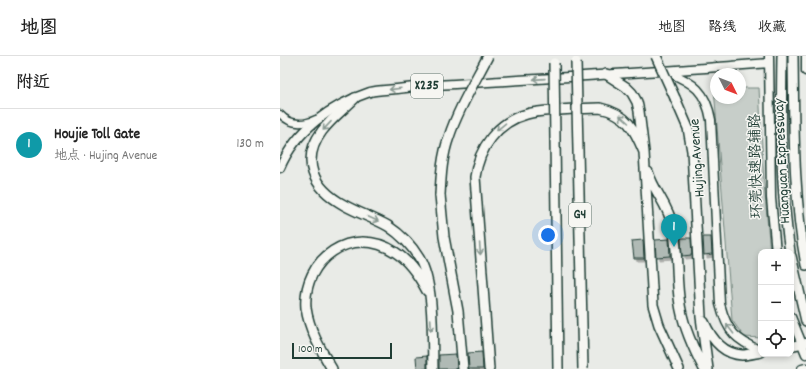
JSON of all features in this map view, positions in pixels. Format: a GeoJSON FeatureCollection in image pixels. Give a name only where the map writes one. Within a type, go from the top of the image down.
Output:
{"type":"FeatureCollection","features":[{"type":"Feature","properties":{"kind":"highway"},"geometry":{"type":"LineString","coordinates":[[463,369],[458,311],[444,237],[440,195],[441,175],[448,137],[488,56]]}},
{"type":"Feature","properties":{"kind":"highway"},"geometry":{"type":"LineString","coordinates":[[656,56],[688,128],[692,151],[701,317],[708,369]]}},
{"type":"Feature","properties":{"kind":"highway","name":"Huanguan Expressway"},"geometry":{"type":"LineString","coordinates":[[782,56],[781,109],[785,208],[790,249]]}},
{"type":"Feature","properties":{"kind":"highway","name":"Huanguan Expressway"},"geometry":{"type":"LineString","coordinates":[[793,56],[798,211],[806,265]]}},
{"type":"Feature","properties":{"kind":"highway","name":"G4"},"geometry":{"type":"LineString","coordinates":[[576,59],[583,369]]}},
{"type":"Feature","properties":{"kind":"highway","name":"G4"},"geometry":{"type":"LineString","coordinates":[[554,60],[558,369]]}},
{"type":"Feature","properties":{"kind":"highway"},"geometry":{"type":"LineString","coordinates":[[606,74],[626,87],[637,102],[641,121],[644,156],[653,305],[659,325],[679,369]]}},
{"type":"Feature","properties":{"kind":"highway"},"geometry":{"type":"LineString","coordinates":[[355,98],[330,122],[316,140],[312,150],[311,160],[314,176],[325,192],[337,201],[387,226],[408,244],[420,259],[427,277],[430,298],[433,369]]}},
{"type":"Feature","properties":{"kind":"highway"},"geometry":{"type":"LineString","coordinates":[[489,369],[475,177],[480,156],[491,137],[506,123],[526,114],[600,108],[610,110],[626,119],[632,127],[644,156],[653,186],[670,216],[674,234],[680,309],[691,343],[704,369]]}},
{"type":"Feature","properties":{"kind":"highway"},"geometry":{"type":"LineString","coordinates":[[332,369],[312,331],[306,308],[307,286],[318,263],[326,255],[336,248],[347,245],[366,243],[385,247],[394,251],[408,263],[422,281],[430,298]]}},
{"type":"Feature","properties":{"kind":"highway"},"geometry":{"type":"LineString","coordinates":[[794,269],[806,321]]}},
{"type":"Feature","properties":{"kind":"highway"},"geometry":{"type":"LineString","coordinates":[[701,317],[709,333],[717,343],[732,353],[744,355],[758,352]]}},
{"type":"Feature","properties":{"kind":"main road"},"geometry":{"type":"LineString","coordinates":[[806,56],[806,71]]}},
{"type":"Feature","properties":{"kind":"main road"},"geometry":{"type":"LineString","coordinates":[[668,72],[769,60]]}},
{"type":"Feature","properties":{"kind":"main road","name":"环莞快速路辅路"},"geometry":{"type":"LineString","coordinates":[[769,60],[771,198],[776,249]]}},
{"type":"Feature","properties":{"kind":"main road","name":"Hujing Avenue"},"geometry":{"type":"LineString","coordinates":[[280,168],[292,146],[319,118],[332,109],[371,92],[410,87],[606,74],[668,72],[696,86],[704,97],[709,110],[711,120],[720,304],[727,327],[742,342],[758,350]]}},
{"type":"Feature","properties":{"kind":"main road"},"geometry":{"type":"LineString","coordinates":[[793,321],[804,344],[806,354]]}},
{"type":"Feature","properties":{"kind":"main road"},"geometry":{"type":"LineString","coordinates":[[794,346],[804,344]]}},
{"type":"Feature","properties":{"kind":"main road"},"geometry":{"type":"LineString","coordinates":[[802,369],[806,368]]}},
{"type":"Feature","properties":{"kind":"street"},"geometry":{"type":"LineString","coordinates":[[280,114],[292,122],[302,124],[319,118]]}},
{"type":"Feature","properties":{"kind":"shaded area"},"geometry":{"type":"Polygon","coordinates":[[[746,88],[759,88],[764,183],[770,249],[758,249],[758,338],[744,337],[732,320],[715,104],[746,104],[746,88]]]}},
{"type":"Feature","properties":{"kind":"building"},"geometry":{"type":"Polygon","coordinates":[[[703,237],[711,237],[712,254],[704,255],[703,237]]]}},
{"type":"Feature","properties":{"kind":"building"},"geometry":{"type":"Polygon","coordinates":[[[681,238],[691,238],[692,255],[682,256],[681,238]]]}},
{"type":"Feature","properties":{"kind":"building"},"geometry":{"type":"Polygon","coordinates":[[[669,239],[670,256],[656,257],[655,240],[669,239]]]}},
{"type":"Feature","properties":{"kind":"building"},"geometry":{"type":"Polygon","coordinates":[[[643,240],[644,258],[634,258],[632,241],[643,240]]]}},
{"type":"Feature","properties":{"kind":"building"},"geometry":{"type":"Polygon","coordinates":[[[482,352],[483,369],[469,369],[468,353],[482,352]]]}},
{"type":"Feature","properties":{"kind":"building"},"geometry":{"type":"Polygon","coordinates":[[[456,354],[457,369],[439,369],[439,355],[456,354]]]}},
{"type":"Feature","properties":{"kind":"building"},"geometry":{"type":"Polygon","coordinates":[[[427,356],[427,369],[417,369],[416,357],[427,356]]]}},
{"type":"Feature","properties":{"kind":"place","name":"Houjie Toll Gate"},"geometry":{"type":"Point","coordinates":[674,247]}}]}
